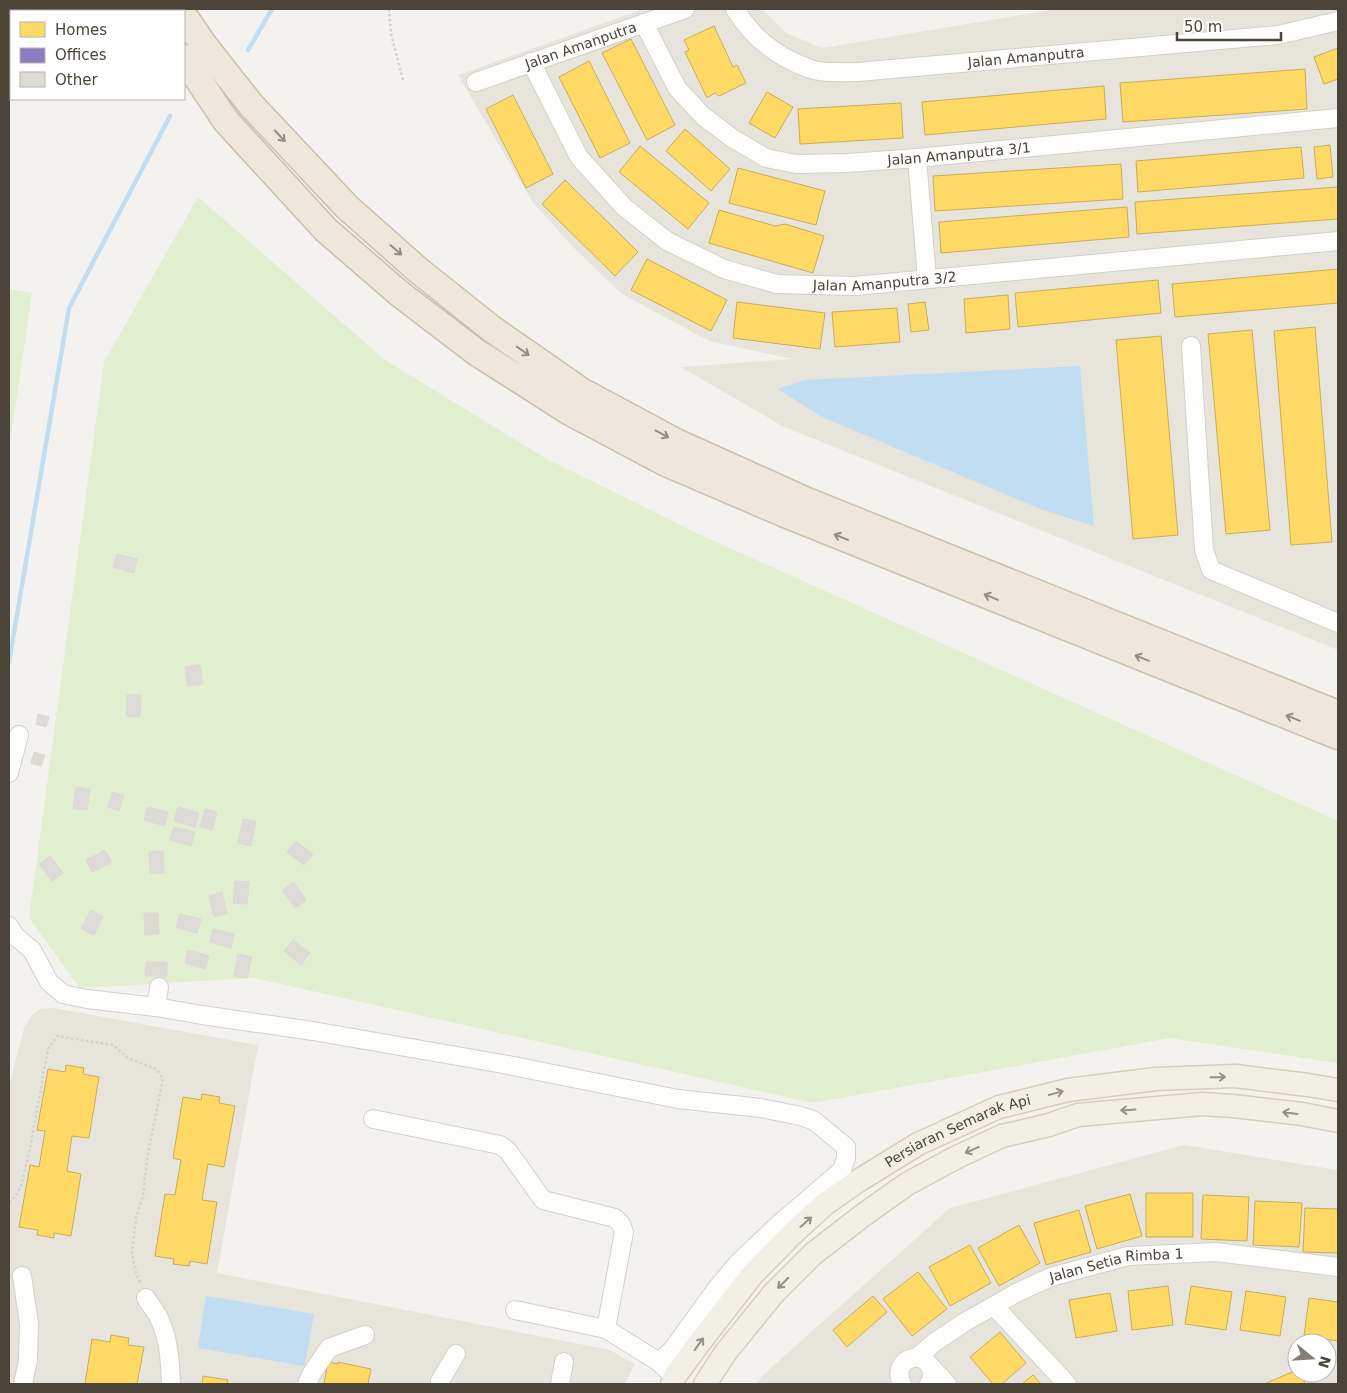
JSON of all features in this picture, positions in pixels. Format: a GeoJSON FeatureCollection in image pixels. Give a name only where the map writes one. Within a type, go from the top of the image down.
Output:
{"type":"FeatureCollection","features":[{"type":"Feature","properties":{"kind":"highway"},"geometry":{"type":"LineString","coordinates":[[198,9],[204,23],[251,105]]}},
{"type":"Feature","properties":{"kind":"highway"},"geometry":{"type":"LineString","coordinates":[[185,17],[203,44],[251,105],[347,207],[418,270],[492,329],[581,391],[676,442],[807,501],[1338,714]]}},
{"type":"Feature","properties":{"kind":"highway"},"geometry":{"type":"LineString","coordinates":[[185,60],[226,121]]}},
{"type":"Feature","properties":{"kind":"highway"},"geometry":{"type":"LineString","coordinates":[[185,78],[326,230],[400,294],[476,352],[570,412],[666,463],[785,514],[1338,736]]}},
{"type":"Feature","properties":{"kind":"main road","name":"Persiaran Semarak Api"},"geometry":{"type":"LineString","coordinates":[[669,1374],[700,1342],[752,1275],[825,1204],[918,1144],[999,1107],[1068,1090],[1156,1079],[1235,1076],[1308,1084],[1338,1090]]}},
{"type":"Feature","properties":{"kind":"main road","name":"Persiaran Semarak Api"},"geometry":{"type":"LineString","coordinates":[[705,1384],[726,1352],[773,1294],[813,1254],[907,1184],[957,1157],[1002,1136],[1049,1125],[1078,1115],[1202,1104],[1302,1114],[1338,1120]]}},
{"type":"Feature","properties":{"kind":"street","name":"Jalan Amanputra"},"geometry":{"type":"LineString","coordinates":[[476,82],[685,9]]}},
{"type":"Feature","properties":{"kind":"street","name":"Jalan Amanputra"},"geometry":{"type":"LineString","coordinates":[[735,9],[745,24],[770,49],[806,68],[832,72],[858,72],[1278,35],[1338,21]]}},
{"type":"Feature","properties":{"kind":"street","name":"Jalan Amanputra 3/1"},"geometry":{"type":"LineString","coordinates":[[644,23],[676,88],[703,116],[732,138],[766,158],[796,164],[848,163],[917,158],[1338,118]]}},
{"type":"Feature","properties":{"kind":"street","name":"Jalan Amanputra 3/2"},"geometry":{"type":"LineString","coordinates":[[531,62],[579,157],[624,207],[667,241],[724,269],[777,284],[856,286],[1338,241]]}},
{"type":"Feature","properties":{"kind":"street"},"geometry":{"type":"LineString","coordinates":[[917,158],[927,279]]}},
{"type":"Feature","properties":{"kind":"street"},"geometry":{"type":"LineString","coordinates":[[1192,346],[1204,550],[1212,570],[1338,624]]}},
{"type":"Feature","properties":{"kind":"street"},"geometry":{"type":"LineString","coordinates":[[9,773],[19,735]]}},
{"type":"Feature","properties":{"kind":"street"},"geometry":{"type":"LineString","coordinates":[[9,926],[15,936],[32,950],[49,982],[63,994],[313,1031],[493,1062],[678,1098],[796,1114],[813,1120],[846,1147],[846,1158],[842,1170],[780,1222],[738,1263],[717,1288],[672,1350],[669,1374],[606,1329],[515,1310]]}},
{"type":"Feature","properties":{"kind":"street"},"geometry":{"type":"LineString","coordinates":[[156,1007],[159,987]]}},
{"type":"Feature","properties":{"kind":"street"},"geometry":{"type":"LineString","coordinates":[[373,1119],[500,1145],[508,1151],[543,1200],[614,1218],[621,1224],[624,1232],[606,1329]]}},
{"type":"Feature","properties":{"kind":"street","name":"Jalan Setia Rimba 1"},"geometry":{"type":"LineString","coordinates":[[898,1382],[900,1368],[903,1364],[911,1358],[923,1362],[935,1342],[965,1322],[1016,1293],[1051,1277],[1128,1256],[1216,1252],[1338,1267]]}},
{"type":"Feature","properties":{"kind":"street"},"geometry":{"type":"LineString","coordinates":[[22,1276],[29,1324],[28,1360],[23,1384]]}},
{"type":"Feature","properties":{"kind":"street"},"geometry":{"type":"LineString","coordinates":[[146,1298],[158,1316],[164,1331],[170,1354],[171,1384]]}},
{"type":"Feature","properties":{"kind":"street"},"geometry":{"type":"LineString","coordinates":[[994,1306],[1067,1384]]}},
{"type":"Feature","properties":{"kind":"street"},"geometry":{"type":"LineString","coordinates":[[307,1384],[312,1373],[330,1348],[366,1335]]}},
{"type":"Feature","properties":{"kind":"street"},"geometry":{"type":"LineString","coordinates":[[440,1384],[456,1354]]}},
{"type":"Feature","properties":{"kind":"street"},"geometry":{"type":"LineString","coordinates":[[560,1384],[564,1362]]}},
{"type":"Feature","properties":{"kind":"street"},"geometry":{"type":"LineString","coordinates":[[923,1362],[932,1374],[932,1380],[929,1384]]}},
{"type":"Feature","properties":{"kind":"street"},"geometry":{"type":"LineString","coordinates":[[923,1362],[947,1384]]}},
{"type":"Feature","properties":{"kind":"path"},"geometry":{"type":"LineString","coordinates":[[389,9],[391,34],[403,80]]}},
{"type":"Feature","properties":{"kind":"path"},"geometry":{"type":"LineString","coordinates":[[9,1202],[16,1196],[22,1182],[48,1049],[57,1036],[114,1045],[128,1058],[156,1069],[163,1079],[147,1159],[143,1196],[136,1217],[132,1252],[135,1270],[146,1298]]}},
{"type":"Feature","properties":{"kind":"shaded area"},"geometry":{"type":"Polygon","coordinates":[[[643,9],[762,9],[786,33],[822,48],[1057,9],[1338,9],[1338,650],[782,426],[681,367],[792,359],[709,341],[622,294],[575,249],[533,203],[458,75],[643,9]]]}},
{"type":"Feature","properties":{"kind":"shaded area"},"geometry":{"type":"Polygon","coordinates":[[[54,1008],[258,1045],[217,1273],[610,1350],[635,1364],[625,1384],[9,1384],[9,1086],[24,1028],[31,1016],[40,1009],[54,1008]]]}},
{"type":"Feature","properties":{"kind":"shaded area"},"geometry":{"type":"Polygon","coordinates":[[[1184,1145],[1338,1170],[1338,1384],[757,1384],[761,1377],[950,1208],[1184,1145]]]}},
{"type":"Feature","properties":{"kind":"green space"},"geometry":{"type":"Polygon","coordinates":[[[198,197],[385,360],[545,458],[694,532],[1338,821],[1338,1063],[1170,1038],[813,1103],[254,978],[80,988],[29,918],[104,362],[198,197]]]}},
{"type":"Feature","properties":{"kind":"green space"},"geometry":{"type":"Polygon","coordinates":[[[9,289],[32,293],[9,449],[9,289]]]}},
{"type":"Feature","properties":{"kind":"water"},"geometry":{"type":"Polygon","coordinates":[[[1080,366],[1094,526],[1043,510],[822,417],[778,389],[805,380],[1080,366]]]}},
{"type":"Feature","properties":{"kind":"water"},"geometry":{"type":"Polygon","coordinates":[[[206,1296],[314,1314],[305,1366],[198,1348],[206,1296]]]}},
{"type":"Feature","properties":{"kind":"building: Homes"},"geometry":{"type":"Polygon","coordinates":[[[714,26],[733,67],[737,65],[746,83],[719,96],[715,93],[707,98],[685,52],[689,50],[684,40],[714,26]]]}},
{"type":"Feature","properties":{"kind":"building: Homes"},"geometry":{"type":"Polygon","coordinates":[[[631,39],[675,125],[647,140],[602,53],[631,39]]]}},
{"type":"Feature","properties":{"kind":"building: Homes"},"geometry":{"type":"Polygon","coordinates":[[[1338,48],[1338,79],[1324,84],[1314,57],[1338,48]]]}},
{"type":"Feature","properties":{"kind":"building: Homes"},"geometry":{"type":"Polygon","coordinates":[[[589,61],[630,143],[600,158],[559,77],[589,61]]]}},
{"type":"Feature","properties":{"kind":"building: Homes"},"geometry":{"type":"Polygon","coordinates":[[[1305,69],[1307,109],[1123,122],[1120,83],[1305,69]]]}},
{"type":"Feature","properties":{"kind":"building: Homes"},"geometry":{"type":"Polygon","coordinates":[[[1104,86],[1106,119],[925,135],[922,102],[1104,86]]]}},
{"type":"Feature","properties":{"kind":"building: Homes"},"geometry":{"type":"Polygon","coordinates":[[[767,92],[793,107],[775,138],[749,123],[767,92]]]}},
{"type":"Feature","properties":{"kind":"building: Homes"},"geometry":{"type":"Polygon","coordinates":[[[513,95],[553,174],[526,188],[486,109],[513,95]]]}},
{"type":"Feature","properties":{"kind":"building: Homes"},"geometry":{"type":"Polygon","coordinates":[[[901,103],[903,138],[800,144],[798,109],[901,103]]]}},
{"type":"Feature","properties":{"kind":"building: Homes"},"geometry":{"type":"Polygon","coordinates":[[[685,129],[730,169],[711,191],[666,151],[685,129]]]}},
{"type":"Feature","properties":{"kind":"building: Homes"},"geometry":{"type":"Polygon","coordinates":[[[1330,145],[1333,177],[1317,179],[1314,147],[1330,145]]]}},
{"type":"Feature","properties":{"kind":"building: Homes"},"geometry":{"type":"Polygon","coordinates":[[[640,146],[709,203],[688,229],[619,172],[640,146]]]}},
{"type":"Feature","properties":{"kind":"building: Homes"},"geometry":{"type":"Polygon","coordinates":[[[1301,147],[1304,178],[1138,192],[1136,161],[1301,147]]]}},
{"type":"Feature","properties":{"kind":"building: Homes"},"geometry":{"type":"Polygon","coordinates":[[[1121,164],[1123,199],[935,211],[933,176],[1121,164]]]}},
{"type":"Feature","properties":{"kind":"building: Homes"},"geometry":{"type":"Polygon","coordinates":[[[738,168],[825,191],[816,225],[729,203],[738,168]]]}},
{"type":"Feature","properties":{"kind":"building: Homes"},"geometry":{"type":"Polygon","coordinates":[[[565,180],[638,252],[615,276],[542,204],[565,180]]]}},
{"type":"Feature","properties":{"kind":"building: Homes"},"geometry":{"type":"Polygon","coordinates":[[[1338,187],[1338,219],[1137,234],[1135,202],[1338,187]]]}},
{"type":"Feature","properties":{"kind":"building: Homes"},"geometry":{"type":"Polygon","coordinates":[[[1127,207],[1129,237],[941,253],[939,222],[1127,207]]]}},
{"type":"Feature","properties":{"kind":"building: Homes"},"geometry":{"type":"Polygon","coordinates":[[[719,210],[775,226],[785,224],[824,236],[813,273],[709,243],[719,210]]]}},
{"type":"Feature","properties":{"kind":"building: Homes"},"geometry":{"type":"Polygon","coordinates":[[[647,259],[727,300],[711,331],[631,290],[647,259]]]}},
{"type":"Feature","properties":{"kind":"building: Homes"},"geometry":{"type":"Polygon","coordinates":[[[1338,269],[1338,303],[1175,317],[1172,284],[1338,269]]]}},
{"type":"Feature","properties":{"kind":"building: Homes"},"geometry":{"type":"Polygon","coordinates":[[[1158,280],[1161,313],[1018,327],[1015,293],[1158,280]]]}},
{"type":"Feature","properties":{"kind":"building: Homes"},"geometry":{"type":"Polygon","coordinates":[[[1008,295],[1010,329],[966,333],[964,299],[1008,295]]]}},
{"type":"Feature","properties":{"kind":"building: Homes"},"geometry":{"type":"Polygon","coordinates":[[[737,302],[825,313],[820,349],[733,338],[737,302]]]}},
{"type":"Feature","properties":{"kind":"building: Homes"},"geometry":{"type":"Polygon","coordinates":[[[925,302],[929,330],[911,332],[908,304],[925,302]]]}},
{"type":"Feature","properties":{"kind":"building: Homes"},"geometry":{"type":"Polygon","coordinates":[[[897,308],[900,342],[835,347],[832,312],[897,308]]]}},
{"type":"Feature","properties":{"kind":"building: Homes"},"geometry":{"type":"Polygon","coordinates":[[[1315,327],[1332,542],[1291,545],[1274,331],[1315,327]]]}},
{"type":"Feature","properties":{"kind":"building: Homes"},"geometry":{"type":"Polygon","coordinates":[[[1252,330],[1270,530],[1226,534],[1208,334],[1252,330]]]}},
{"type":"Feature","properties":{"kind":"building: Homes"},"geometry":{"type":"Polygon","coordinates":[[[1161,336],[1178,535],[1133,539],[1116,340],[1161,336]]]}},
{"type":"Feature","properties":{"kind":"building: Homes"},"geometry":{"type":"Polygon","coordinates":[[[66,1065],[84,1068],[83,1074],[99,1077],[89,1138],[72,1136],[67,1171],[81,1174],[71,1236],[54,1233],[54,1238],[37,1235],[38,1230],[19,1227],[30,1165],[39,1167],[45,1131],[37,1130],[48,1069],[65,1072],[66,1065]]]}},
{"type":"Feature","properties":{"kind":"building: Homes"},"geometry":{"type":"Polygon","coordinates":[[[202,1094],[220,1097],[219,1103],[235,1106],[224,1167],[208,1164],[202,1200],[217,1202],[207,1264],[190,1261],[189,1266],[173,1264],[174,1259],[155,1256],[165,1194],[175,1195],[181,1160],[173,1158],[183,1097],[201,1100],[202,1094]]]}},
{"type":"Feature","properties":{"kind":"building: Homes"},"geometry":{"type":"Polygon","coordinates":[[[1146,1193],[1193,1193],[1193,1237],[1146,1237],[1146,1193]]]}},
{"type":"Feature","properties":{"kind":"building: Homes"},"geometry":{"type":"Polygon","coordinates":[[[1130,1194],[1142,1236],[1097,1249],[1085,1206],[1130,1194]]]}},
{"type":"Feature","properties":{"kind":"building: Homes"},"geometry":{"type":"Polygon","coordinates":[[[1203,1195],[1249,1197],[1247,1241],[1201,1239],[1203,1195]]]}},
{"type":"Feature","properties":{"kind":"building: Homes"},"geometry":{"type":"Polygon","coordinates":[[[1255,1201],[1302,1203],[1299,1247],[1253,1245],[1255,1201]]]}},
{"type":"Feature","properties":{"kind":"building: Homes"},"geometry":{"type":"Polygon","coordinates":[[[1305,1208],[1338,1209],[1338,1253],[1303,1252],[1305,1208]]]}},
{"type":"Feature","properties":{"kind":"building: Homes"},"geometry":{"type":"Polygon","coordinates":[[[1079,1210],[1091,1252],[1046,1265],[1034,1223],[1079,1210]]]}},
{"type":"Feature","properties":{"kind":"building: Homes"},"geometry":{"type":"Polygon","coordinates":[[[1019,1225],[1040,1263],[999,1286],[978,1248],[1019,1225]]]}},
{"type":"Feature","properties":{"kind":"building: Homes"},"geometry":{"type":"Polygon","coordinates":[[[970,1245],[991,1283],[950,1306],[929,1267],[970,1245]]]}},
{"type":"Feature","properties":{"kind":"building: Homes"},"geometry":{"type":"Polygon","coordinates":[[[918,1272],[947,1309],[912,1336],[883,1299],[918,1272]]]}},
{"type":"Feature","properties":{"kind":"building: Homes"},"geometry":{"type":"Polygon","coordinates":[[[1168,1286],[1173,1325],[1132,1330],[1128,1291],[1168,1286]]]}},
{"type":"Feature","properties":{"kind":"building: Homes"},"geometry":{"type":"Polygon","coordinates":[[[1191,1286],[1232,1292],[1226,1330],[1185,1324],[1191,1286]]]}},
{"type":"Feature","properties":{"kind":"building: Homes"},"geometry":{"type":"Polygon","coordinates":[[[1246,1291],[1286,1297],[1280,1336],[1240,1330],[1246,1291]]]}},
{"type":"Feature","properties":{"kind":"building: Homes"},"geometry":{"type":"Polygon","coordinates":[[[1110,1293],[1117,1331],[1076,1338],[1069,1300],[1110,1293]]]}},
{"type":"Feature","properties":{"kind":"building: Homes"},"geometry":{"type":"Polygon","coordinates":[[[873,1296],[887,1312],[847,1347],[833,1330],[873,1296]]]}},
{"type":"Feature","properties":{"kind":"building: Homes"},"geometry":{"type":"Polygon","coordinates":[[[1309,1298],[1338,1302],[1338,1341],[1337,1333],[1304,1333],[1309,1298]]]}},
{"type":"Feature","properties":{"kind":"building: Homes"},"geometry":{"type":"Polygon","coordinates":[[[1000,1332],[1026,1363],[1002,1384],[993,1384],[970,1357],[1000,1332]]]}},
{"type":"Feature","properties":{"kind":"building: Homes"},"geometry":{"type":"Polygon","coordinates":[[[111,1335],[129,1338],[128,1345],[144,1347],[137,1384],[85,1384],[92,1339],[110,1342],[111,1335]]]}},
{"type":"Feature","properties":{"kind":"building: Homes"},"geometry":{"type":"Polygon","coordinates":[[[328,1362],[338,1364],[338,1362],[371,1369],[368,1384],[324,1384],[328,1362]]]}},
{"type":"Feature","properties":{"kind":"building: Homes"},"geometry":{"type":"Polygon","coordinates":[[[1287,1374],[1287,1383],[1305,1384],[1264,1384],[1287,1374]]]}},
{"type":"Feature","properties":{"kind":"building: Homes"},"geometry":{"type":"Polygon","coordinates":[[[1033,1375],[1041,1384],[1022,1384],[1033,1375]]]}},
{"type":"Feature","properties":{"kind":"building: Homes"},"geometry":{"type":"Polygon","coordinates":[[[203,1376],[228,1380],[227,1384],[202,1384],[203,1376]]]}},
{"type":"Feature","properties":{"kind":"building: Offices"},"geometry":{"type":"Polygon","coordinates":[[[9,9],[42,10],[10,10],[9,38],[9,9]]]}},
{"type":"Feature","properties":{"kind":"building: Other"},"geometry":{"type":"Polygon","coordinates":[[[117,554],[137,559],[134,573],[113,567],[117,554]]]}},
{"type":"Feature","properties":{"kind":"building: Other"},"geometry":{"type":"Polygon","coordinates":[[[200,665],[203,684],[188,686],[185,667],[200,665]]]}},
{"type":"Feature","properties":{"kind":"building: Other"},"geometry":{"type":"Polygon","coordinates":[[[127,695],[141,695],[140,717],[126,716],[127,695]]]}},
{"type":"Feature","properties":{"kind":"building: Other"},"geometry":{"type":"Polygon","coordinates":[[[38,714],[49,717],[46,727],[36,724],[38,714]]]}},
{"type":"Feature","properties":{"kind":"building: Other"},"geometry":{"type":"Polygon","coordinates":[[[34,752],[45,755],[41,766],[31,763],[34,752]]]}},
{"type":"Feature","properties":{"kind":"building: Other"},"geometry":{"type":"Polygon","coordinates":[[[76,787],[90,789],[87,810],[73,809],[76,787]]]}},
{"type":"Feature","properties":{"kind":"building: Other"},"geometry":{"type":"Polygon","coordinates":[[[112,792],[124,795],[119,811],[108,807],[112,792]]]}},
{"type":"Feature","properties":{"kind":"building: Other"},"geometry":{"type":"Polygon","coordinates":[[[148,807],[168,812],[165,826],[144,820],[148,807]]]}},
{"type":"Feature","properties":{"kind":"building: Other"},"geometry":{"type":"Polygon","coordinates":[[[178,807],[199,813],[195,827],[174,821],[178,807]]]}},
{"type":"Feature","properties":{"kind":"building: Other"},"geometry":{"type":"Polygon","coordinates":[[[205,809],[217,812],[212,830],[200,827],[205,809]]]}},
{"type":"Feature","properties":{"kind":"building: Other"},"geometry":{"type":"Polygon","coordinates":[[[243,819],[256,821],[251,846],[238,843],[243,819]]]}},
{"type":"Feature","properties":{"kind":"building: Other"},"geometry":{"type":"Polygon","coordinates":[[[174,827],[195,832],[191,846],[170,840],[174,827]]]}},
{"type":"Feature","properties":{"kind":"building: Other"},"geometry":{"type":"Polygon","coordinates":[[[296,841],[313,854],[304,865],[287,852],[296,841]]]}},
{"type":"Feature","properties":{"kind":"building: Other"},"geometry":{"type":"Polygon","coordinates":[[[105,850],[112,862],[92,872],[86,860],[105,850]]]}},
{"type":"Feature","properties":{"kind":"building: Other"},"geometry":{"type":"Polygon","coordinates":[[[163,851],[164,873],[150,873],[149,852],[163,851]]]}},
{"type":"Feature","properties":{"kind":"building: Other"},"geometry":{"type":"Polygon","coordinates":[[[50,856],[63,873],[52,881],[39,864],[50,856]]]}},
{"type":"Feature","properties":{"kind":"building: Other"},"geometry":{"type":"Polygon","coordinates":[[[235,881],[249,882],[247,904],[233,903],[235,881]]]}},
{"type":"Feature","properties":{"kind":"building: Other"},"geometry":{"type":"Polygon","coordinates":[[[294,882],[306,900],[295,908],[282,890],[294,882]]]}},
{"type":"Feature","properties":{"kind":"building: Other"},"geometry":{"type":"Polygon","coordinates":[[[222,892],[227,913],[214,917],[209,896],[222,892]]]}},
{"type":"Feature","properties":{"kind":"building: Other"},"geometry":{"type":"Polygon","coordinates":[[[91,910],[103,916],[94,935],[81,929],[91,910]]]}},
{"type":"Feature","properties":{"kind":"building: Other"},"geometry":{"type":"Polygon","coordinates":[[[144,913],[158,913],[159,934],[145,935],[144,913]]]}},
{"type":"Feature","properties":{"kind":"building: Other"},"geometry":{"type":"Polygon","coordinates":[[[180,914],[201,919],[197,933],[176,927],[180,914]]]}},
{"type":"Feature","properties":{"kind":"building: Other"},"geometry":{"type":"Polygon","coordinates":[[[213,929],[234,934],[231,948],[210,942],[213,929]]]}},
{"type":"Feature","properties":{"kind":"building: Other"},"geometry":{"type":"Polygon","coordinates":[[[293,940],[310,953],[301,965],[284,951],[293,940]]]}},
{"type":"Feature","properties":{"kind":"building: Other"},"geometry":{"type":"Polygon","coordinates":[[[188,950],[209,956],[205,969],[185,963],[188,950]]]}},
{"type":"Feature","properties":{"kind":"building: Other"},"geometry":{"type":"Polygon","coordinates":[[[238,954],[252,957],[247,978],[234,976],[238,954]]]}},
{"type":"Feature","properties":{"kind":"building: Other"},"geometry":{"type":"Polygon","coordinates":[[[146,962],[167,962],[167,976],[145,976],[146,962]]]}},
{"type":"Feature","properties":{"kind":"waterway"},"geometry":{"type":"LineString","coordinates":[[248,50],[272,9]]}},
{"type":"Feature","properties":{"kind":"waterway"},"geometry":{"type":"LineString","coordinates":[[9,662],[69,308],[170,116]]}}]}
